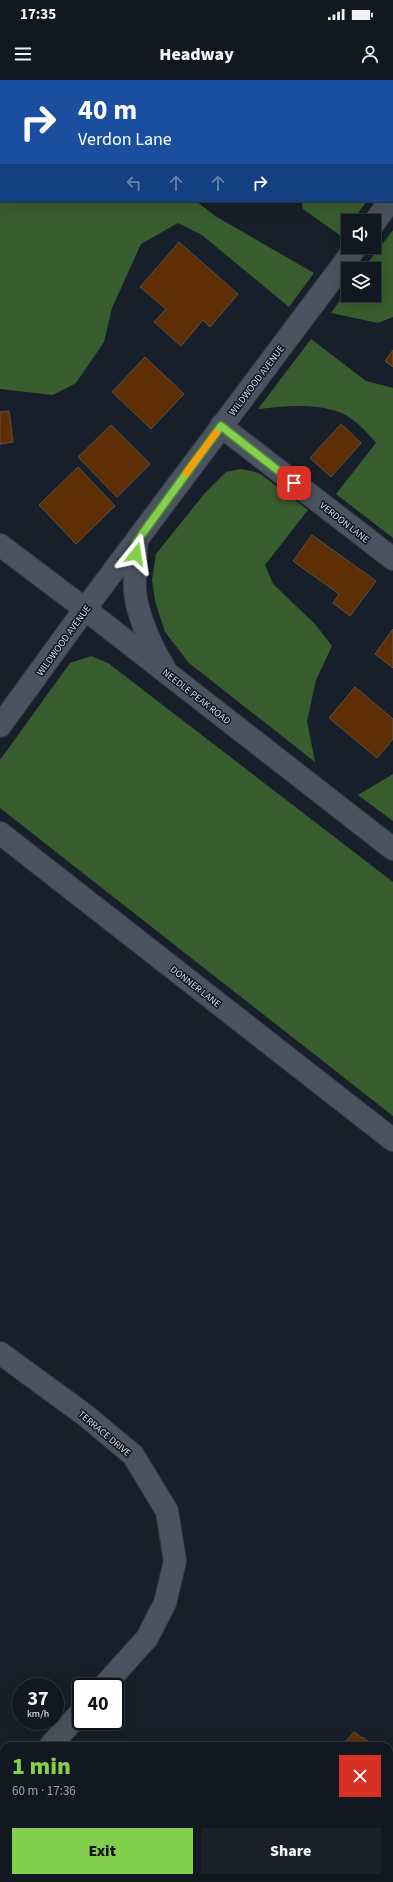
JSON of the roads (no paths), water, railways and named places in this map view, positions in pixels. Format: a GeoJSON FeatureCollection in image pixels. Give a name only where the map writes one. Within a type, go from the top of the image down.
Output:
{"type":"FeatureCollection","features":[{"type":"Feature","properties":{"kind":"street"},"geometry":{"type":"LineString","coordinates":[[381,214],[390,202]]}},
{"type":"Feature","properties":{"kind":"street","name":"WILDWOOD AVENUE"},"geometry":{"type":"LineString","coordinates":[[0,726],[85,609],[351,254]]}},
{"type":"Feature","properties":{"kind":"street","name":"VERDON LANE"},"geometry":{"type":"LineString","coordinates":[[221,426],[393,559]]}},
{"type":"Feature","properties":{"kind":"street"},"geometry":{"type":"LineString","coordinates":[[137,541],[135,592],[141,616],[155,653],[169,675]]}},
{"type":"Feature","properties":{"kind":"street","name":"NEEDLE PEAK ROAD"},"geometry":{"type":"LineString","coordinates":[[0,545],[85,609],[393,849]]}},
{"type":"Feature","properties":{"kind":"street","name":"DONNER LANE"},"geometry":{"type":"LineString","coordinates":[[0,833],[393,1140]]}},
{"type":"Feature","properties":{"kind":"street","name":"TERRACE DRIVE"},"geometry":{"type":"LineString","coordinates":[[0,1353],[85,1415],[133,1455],[167,1511],[175,1561],[165,1603],[147,1638],[112,1678]]}},
{"type":"Feature","properties":{"kind":"street"},"geometry":{"type":"LineString","coordinates":[[54,1742],[72,1722]]}}]}
